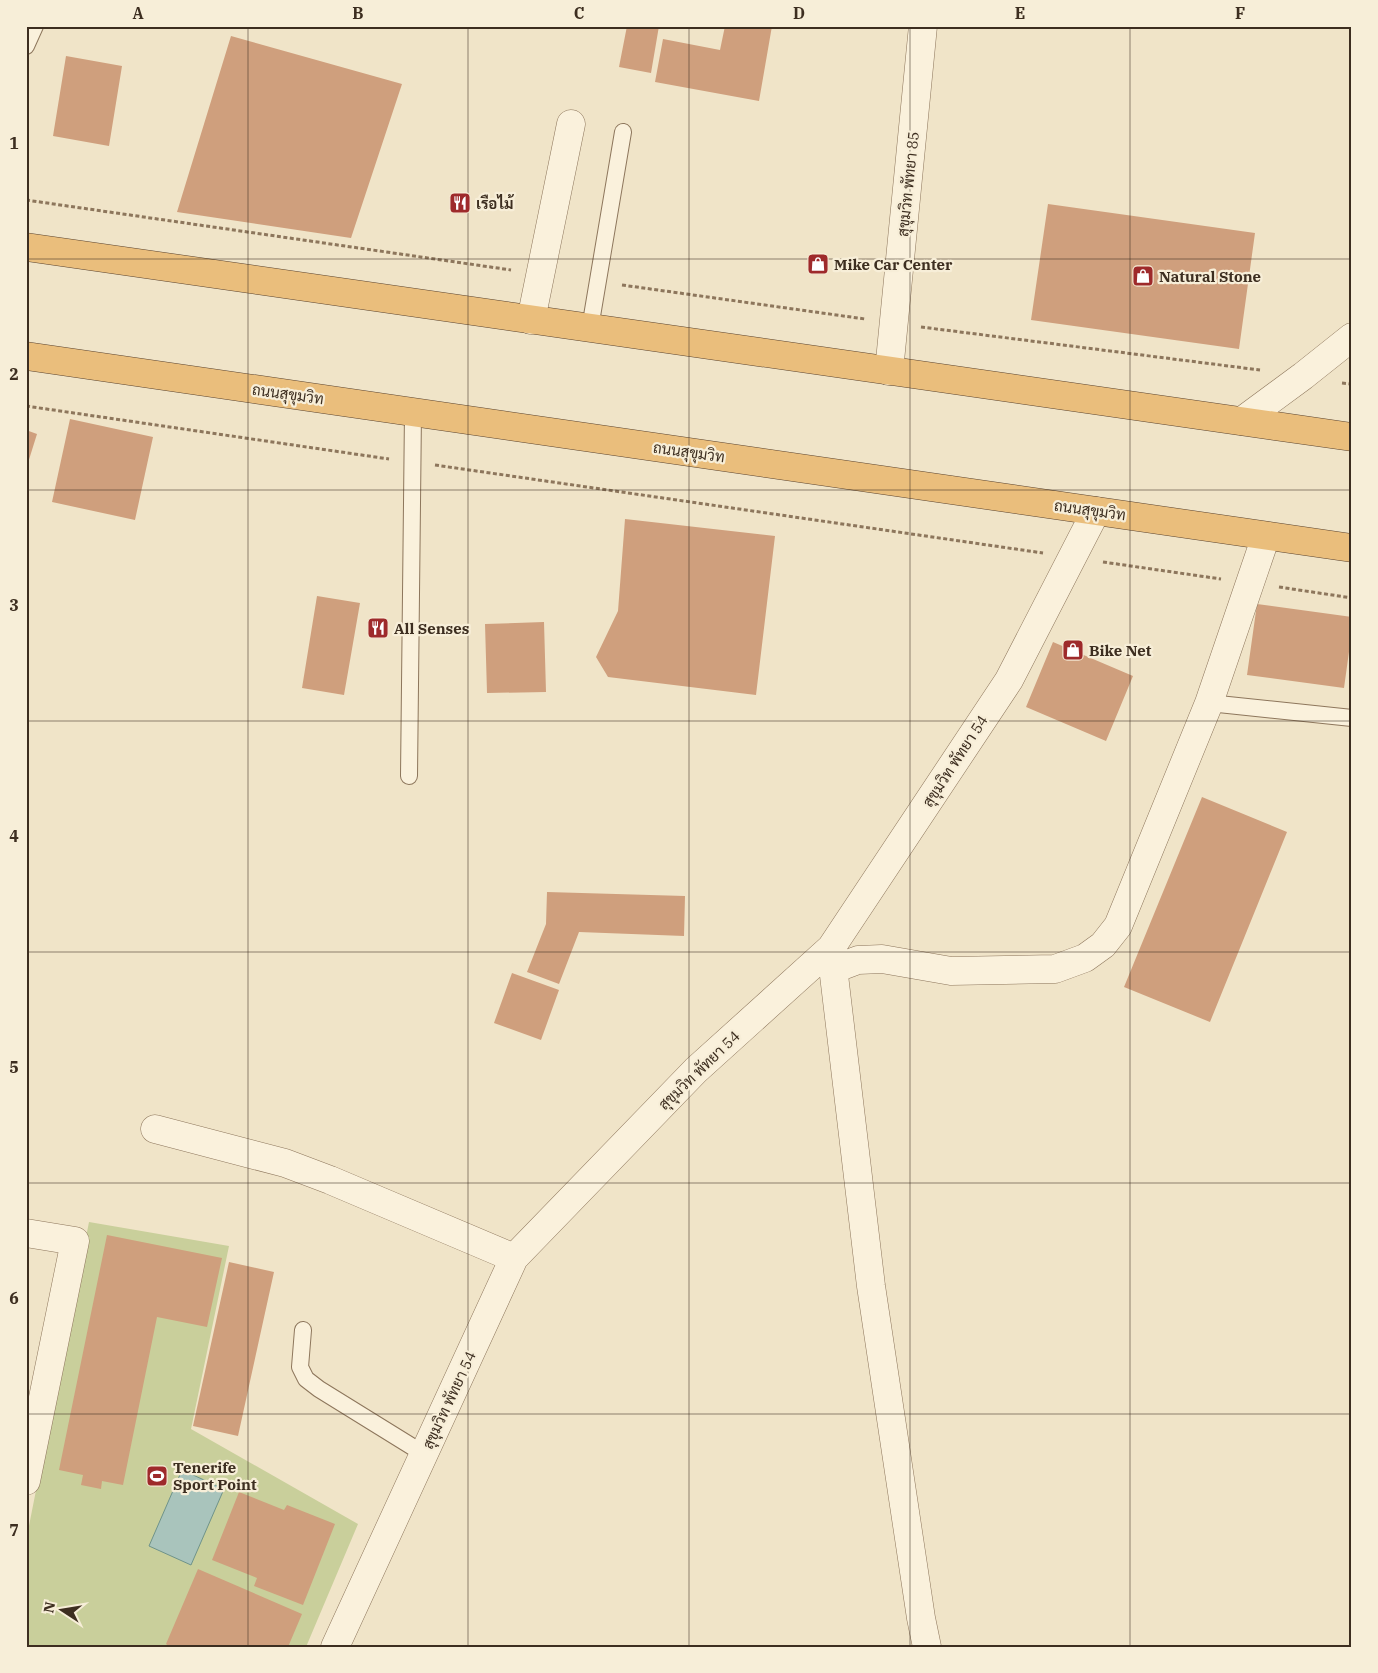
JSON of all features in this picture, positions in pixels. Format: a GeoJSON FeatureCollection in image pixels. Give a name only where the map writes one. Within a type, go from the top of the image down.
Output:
{"type":"FeatureCollection","features":[{"type":"Feature","properties":{"kind":"highway"},"geometry":{"type":"LineString","coordinates":[[26,247],[1352,437]]}},
{"type":"Feature","properties":{"kind":"highway","name":"ถนนสุขุมวิท"},"geometry":{"type":"LineString","coordinates":[[26,356],[1352,548]]}},
{"type":"Feature","properties":{"kind":"street","name":"สุขุมวิท พัทยา 85"},"geometry":{"type":"LineString","coordinates":[[889,371],[923,26]]}},
{"type":"Feature","properties":{"kind":"street"},"geometry":{"type":"LineString","coordinates":[[531,320],[571,124]]}},
{"type":"Feature","properties":{"kind":"street"},"geometry":{"type":"LineString","coordinates":[[1242,421],[1352,337]]}},
{"type":"Feature","properties":{"kind":"street","name":"สุขุมวิท พัทยา 54"},"geometry":{"type":"LineString","coordinates":[[343,1644],[424,1454],[514,1258],[696,1070],[832,959],[1009,680],[1096,511]]}},
{"type":"Feature","properties":{"kind":"street"},"geometry":{"type":"LineString","coordinates":[[927,1647],[871,1286],[832,959],[882,959],[951,972],[1055,969],[1085,958],[1103,946],[1118,926],[1209,703],[1266,536]]}},
{"type":"Feature","properties":{"kind":"street"},"geometry":{"type":"LineString","coordinates":[[155,1129],[285,1163],[330,1180],[514,1258]]}},
{"type":"Feature","properties":{"kind":"street"},"geometry":{"type":"LineString","coordinates":[[26,1233],[75,1241],[26,1481]]}},
{"type":"Feature","properties":{"kind":"lane"},"geometry":{"type":"LineString","coordinates":[[26,46],[35,26]]}},
{"type":"Feature","properties":{"kind":"lane"},"geometry":{"type":"LineString","coordinates":[[590,328],[623,132]]}},
{"type":"Feature","properties":{"kind":"lane"},"geometry":{"type":"LineString","coordinates":[[409,776],[413,412]]}},
{"type":"Feature","properties":{"kind":"lane"},"geometry":{"type":"LineString","coordinates":[[1209,703],[1352,718]]}},
{"type":"Feature","properties":{"kind":"lane"},"geometry":{"type":"LineString","coordinates":[[303,1330],[300,1367],[306,1378],[319,1389],[424,1454]]}},
{"type":"Feature","properties":{"kind":"path"},"geometry":{"type":"LineString","coordinates":[[26,200],[541,274]]}},
{"type":"Feature","properties":{"kind":"path"},"geometry":{"type":"LineString","coordinates":[[598,282],[895,324],[1303,376],[1352,384]]}},
{"type":"Feature","properties":{"kind":"path"},"geometry":{"type":"LineString","coordinates":[[26,406],[1352,598]]}},
{"type":"Feature","properties":{"kind":"green space","name":"Tenerife Sport Point"},"geometry":{"type":"Polygon","coordinates":[[[89,1222],[229,1246],[191,1429],[358,1524],[306,1647],[26,1647],[26,1541],[89,1222]]]}},
{"type":"Feature","properties":{"kind":"water"},"geometry":{"type":"Polygon","coordinates":[[[182,1470],[224,1489],[191,1565],[149,1546],[182,1470]]]}},
{"type":"Feature","properties":{"kind":"building"},"geometry":{"type":"Polygon","coordinates":[[[627,26],[659,26],[651,73],[619,67],[627,26]]]}},
{"type":"Feature","properties":{"kind":"building"},"geometry":{"type":"Polygon","coordinates":[[[725,26],[772,26],[759,101],[655,82],[663,39],[720,50],[725,26]]]}},
{"type":"Feature","properties":{"kind":"building"},"geometry":{"type":"Polygon","coordinates":[[[231,36],[402,84],[351,238],[177,212],[231,36]]]}},
{"type":"Feature","properties":{"kind":"building"},"geometry":{"type":"Polygon","coordinates":[[[66,56],[122,66],[109,146],[53,136],[66,56]]]}},
{"type":"Feature","properties":{"kind":"building","name":"Natural Stone"},"geometry":{"type":"Polygon","coordinates":[[[1048,204],[1255,233],[1239,349],[1031,320],[1048,204]]]}},
{"type":"Feature","properties":{"kind":"building"},"geometry":{"type":"Polygon","coordinates":[[[70,419],[153,437],[135,520],[52,502],[70,419]]]}},
{"type":"Feature","properties":{"kind":"building"},"geometry":{"type":"Polygon","coordinates":[[[26,430],[37,434],[27,466],[26,466],[26,430]]]}},
{"type":"Feature","properties":{"kind":"building"},"geometry":{"type":"Polygon","coordinates":[[[625,519],[775,536],[756,695],[608,677],[596,657],[618,611],[625,519]]]}},
{"type":"Feature","properties":{"kind":"building"},"geometry":{"type":"Polygon","coordinates":[[[317,596],[360,603],[344,695],[302,688],[317,596]]]}},
{"type":"Feature","properties":{"kind":"building"},"geometry":{"type":"Polygon","coordinates":[[[1257,604],[1352,617],[1344,688],[1247,675],[1257,604]]]}},
{"type":"Feature","properties":{"kind":"building"},"geometry":{"type":"Polygon","coordinates":[[[544,622],[546,692],[487,693],[485,624],[544,622]]]}},
{"type":"Feature","properties":{"kind":"building"},"geometry":{"type":"Polygon","coordinates":[[[1053,642],[1133,676],[1106,741],[1026,707],[1053,642]]]}},
{"type":"Feature","properties":{"kind":"building"},"geometry":{"type":"Polygon","coordinates":[[[1202,797],[1287,832],[1210,1022],[1124,987],[1202,797]]]}},
{"type":"Feature","properties":{"kind":"building"},"geometry":{"type":"Polygon","coordinates":[[[547,892],[685,896],[684,936],[579,932],[559,984],[527,972],[546,924],[547,892]]]}},
{"type":"Feature","properties":{"kind":"building"},"geometry":{"type":"Polygon","coordinates":[[[512,973],[559,990],[541,1040],[494,1023],[512,973]]]}},
{"type":"Feature","properties":{"kind":"building"},"geometry":{"type":"Polygon","coordinates":[[[107,1235],[222,1258],[207,1327],[157,1317],[123,1485],[102,1481],[101,1489],[81,1485],[83,1475],[59,1470],[107,1235]]]}},
{"type":"Feature","properties":{"kind":"building"},"geometry":{"type":"Polygon","coordinates":[[[229,1262],[274,1272],[238,1436],[193,1426],[229,1262]]]}},
{"type":"Feature","properties":{"kind":"building"},"geometry":{"type":"Polygon","coordinates":[[[239,1492],[284,1510],[287,1505],[335,1524],[303,1605],[254,1586],[257,1578],[212,1560],[239,1492]]]}},
{"type":"Feature","properties":{"kind":"building"},"geometry":{"type":"Polygon","coordinates":[[[198,1569],[302,1614],[288,1647],[170,1647],[166,1644],[198,1569]]]}},
{"type":"Feature","properties":{"kind":"place","name":"เรือไม้"},"geometry":{"type":"Point","coordinates":[460,203]}},
{"type":"Feature","properties":{"kind":"place","name":"Mike Car Center"},"geometry":{"type":"Point","coordinates":[818,264]}},
{"type":"Feature","properties":{"kind":"place","name":"Natural Stone"},"geometry":{"type":"Point","coordinates":[1143,276]}},
{"type":"Feature","properties":{"kind":"place","name":"All Senses"},"geometry":{"type":"Point","coordinates":[378,628]}},
{"type":"Feature","properties":{"kind":"place","name":"Bike Net"},"geometry":{"type":"Point","coordinates":[1073,650]}},
{"type":"Feature","properties":{"kind":"place","name":"Tenerife Sport Point"},"geometry":{"type":"Point","coordinates":[157,1476]}}]}
